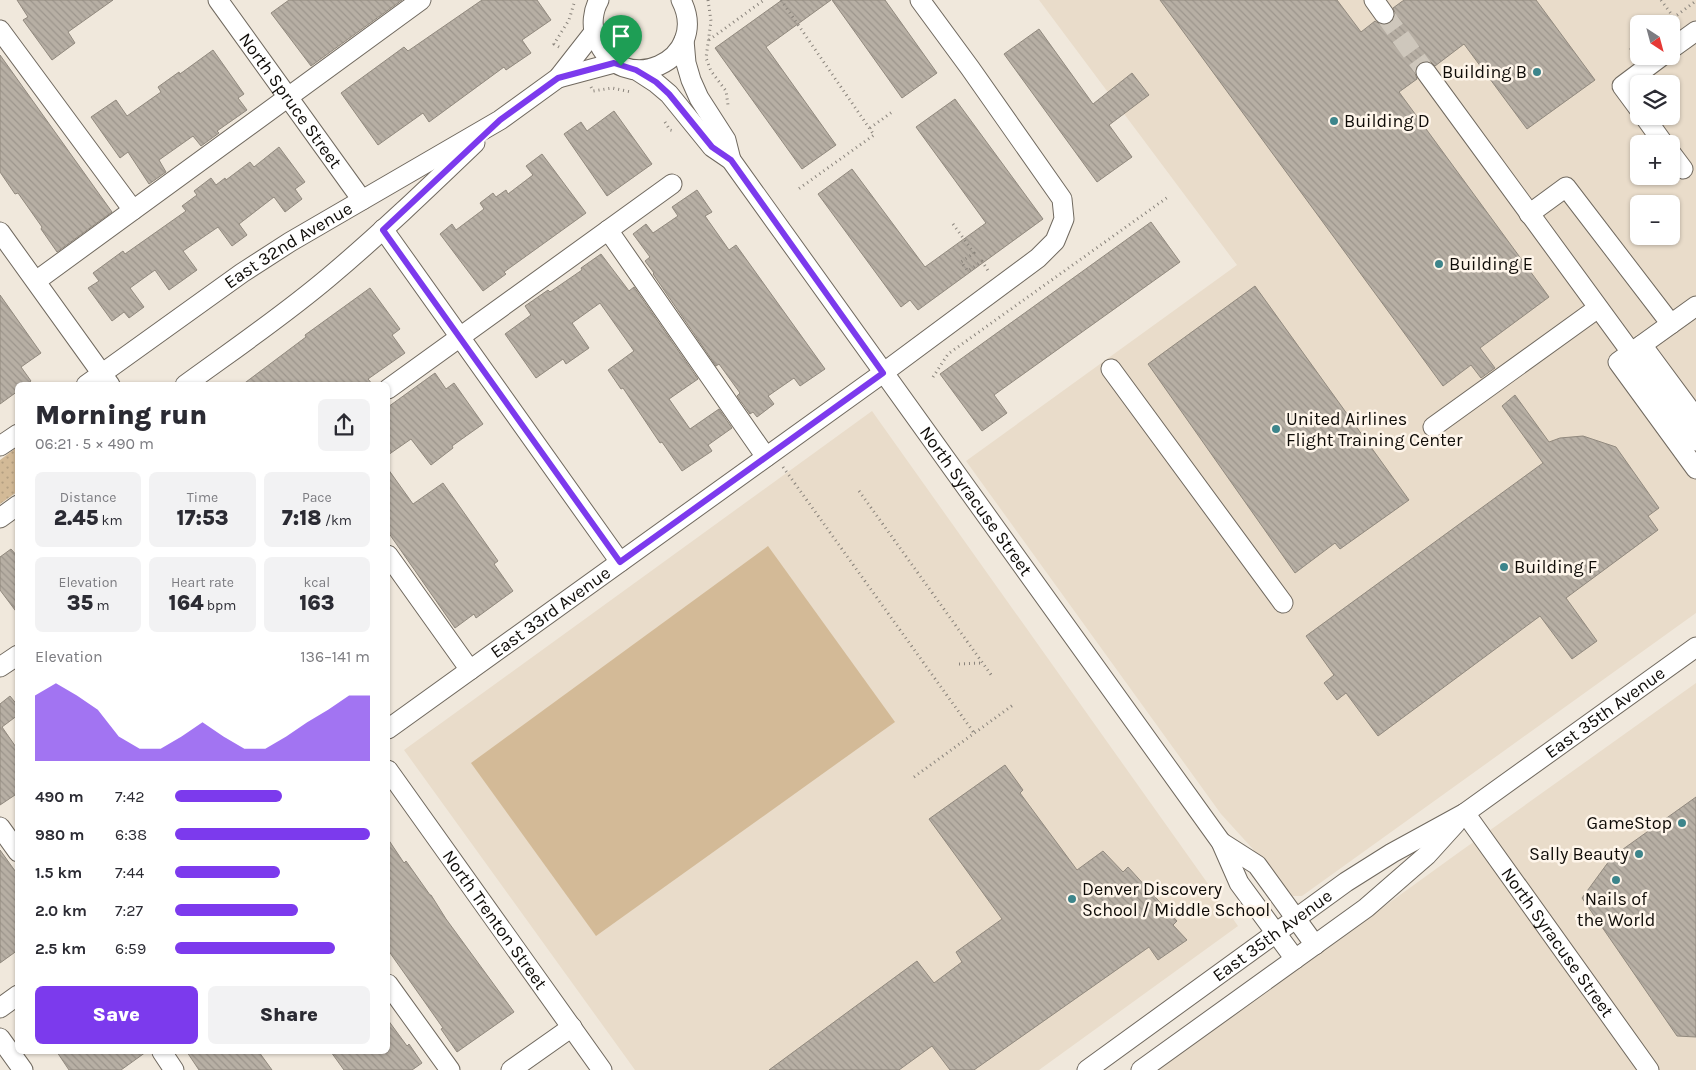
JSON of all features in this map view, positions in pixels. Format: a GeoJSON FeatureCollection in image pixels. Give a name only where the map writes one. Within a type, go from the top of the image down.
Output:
{"type":"FeatureCollection","features":[{"type":"Feature","properties":{"kind":"street","name":"North Spruce Street"},"geometry":{"type":"LineString","coordinates":[[218,0],[362,200]]}},
{"type":"Feature","properties":{"kind":"street"},"geometry":{"type":"LineString","coordinates":[[36,281],[420,0]]}},
{"type":"Feature","properties":{"kind":"street","name":"North Syracuse Street"},"geometry":{"type":"LineString","coordinates":[[682,0],[686,8],[688,25],[684,40],[690,80],[699,98],[726,140],[731,160]]}},
{"type":"Feature","properties":{"kind":"street","name":"East 33rd Avenue"},"geometry":{"type":"LineString","coordinates":[[390,728],[883,373],[1038,258],[1055,241],[1064,219],[1062,199],[920,0]]}},
{"type":"Feature","properties":{"kind":"street"},"geometry":{"type":"LineString","coordinates":[[598,1],[593,17],[594,32],[599,46],[614,63]]}},
{"type":"Feature","properties":{"kind":"street"},"geometry":{"type":"LineString","coordinates":[[0,30],[132,210]]}},
{"type":"Feature","properties":{"kind":"street"},"geometry":{"type":"LineString","coordinates":[[1680,43],[1696,31]]}},
{"type":"Feature","properties":{"kind":"street","name":"East 32nd Avenue"},"geometry":{"type":"LineString","coordinates":[[106,379],[242,273],[290,242],[500,120],[558,78],[594,32]]}},
{"type":"Feature","properties":{"kind":"street"},"geometry":{"type":"LineString","coordinates":[[636,70],[651,69],[665,63],[676,53],[684,40]]}},
{"type":"Feature","properties":{"kind":"street","name":"North Syracuse Street"},"geometry":{"type":"LineString","coordinates":[[614,63],[636,70],[656,82],[669,94],[712,147],[731,160],[1221,842],[1239,883],[1295,959]]}},
{"type":"Feature","properties":{"kind":"street","name":"East 32nd Avenue"},"geometry":{"type":"LineString","coordinates":[[558,78],[614,63]]}},
{"type":"Feature","properties":{"kind":"street"},"geometry":{"type":"LineString","coordinates":[[1637,75],[1650,65]]}},
{"type":"Feature","properties":{"kind":"street"},"geometry":{"type":"LineString","coordinates":[[1426,72],[1696,442]]}},
{"type":"Feature","properties":{"kind":"street"},"geometry":{"type":"LineString","coordinates":[[1630,80],[1622,86],[1630,97]]}},
{"type":"Feature","properties":{"kind":"street","name":"East 32nd Avenue"},"geometry":{"type":"LineString","coordinates":[[189,382],[328,278],[383,230],[500,120]]}},
{"type":"Feature","properties":{"kind":"street"},"geometry":{"type":"LineString","coordinates":[[1680,165],[1683,169]]}},
{"type":"Feature","properties":{"kind":"street"},"geometry":{"type":"LineString","coordinates":[[390,388],[672,184]]}},
{"type":"Feature","properties":{"kind":"street"},"geometry":{"type":"LineString","coordinates":[[1529,214],[1566,187],[1671,324]]}},
{"type":"Feature","properties":{"kind":"street"},"geometry":{"type":"LineString","coordinates":[[383,230],[620,562]]}},
{"type":"Feature","properties":{"kind":"street"},"geometry":{"type":"LineString","coordinates":[[608,230],[769,455]]}},
{"type":"Feature","properties":{"kind":"street"},"geometry":{"type":"LineString","coordinates":[[0,232],[106,379]]}},
{"type":"Feature","properties":{"kind":"street"},"geometry":{"type":"LineString","coordinates":[[1630,354],[1696,306]]}},
{"type":"Feature","properties":{"kind":"street"},"geometry":{"type":"LineString","coordinates":[[1433,427],[1598,308]]}},
{"type":"Feature","properties":{"kind":"street"},"geometry":{"type":"LineString","coordinates":[[1630,354],[1696,418]]}},
{"type":"Feature","properties":{"kind":"street"},"geometry":{"type":"LineString","coordinates":[[1630,354],[1696,469]]}},
{"type":"Feature","properties":{"kind":"street"},"geometry":{"type":"LineString","coordinates":[[1111,369],[1283,603]]}},
{"type":"Feature","properties":{"kind":"street"},"geometry":{"type":"LineString","coordinates":[[0,446],[15,436]]}},
{"type":"Feature","properties":{"kind":"street"},"geometry":{"type":"LineString","coordinates":[[0,518],[15,507]]}},
{"type":"Feature","properties":{"kind":"street"},"geometry":{"type":"LineString","coordinates":[[390,558],[470,670]]}},
{"type":"Feature","properties":{"kind":"street","name":"East 35th Avenue"},"geometry":{"type":"LineString","coordinates":[[1087,1070],[1346,882],[1392,853],[1465,813],[1696,649]]}},
{"type":"Feature","properties":{"kind":"street"},"geometry":{"type":"LineString","coordinates":[[0,667],[15,657]]}},
{"type":"Feature","properties":{"kind":"street","name":"North Trenton Street"},"geometry":{"type":"LineString","coordinates":[[390,773],[602,1070]]}},
{"type":"Feature","properties":{"kind":"street","name":"North Syracuse Street"},"geometry":{"type":"LineString","coordinates":[[1465,813],[1649,1070]]}},
{"type":"Feature","properties":{"kind":"street","name":"East 35th Avenue"},"geometry":{"type":"LineString","coordinates":[[1141,1070],[1366,908],[1427,855],[1465,813]]}},
{"type":"Feature","properties":{"kind":"street"},"geometry":{"type":"LineString","coordinates":[[0,828],[15,848]]}},
{"type":"Feature","properties":{"kind":"street","name":"North Syracuse Street"},"geometry":{"type":"LineString","coordinates":[[1221,842],[1257,865],[1315,945]]}},
{"type":"Feature","properties":{"kind":"street"},"geometry":{"type":"LineString","coordinates":[[390,987],[450,1070]]}},
{"type":"Feature","properties":{"kind":"street"},"geometry":{"type":"LineString","coordinates":[[0,1008],[15,997]]}},
{"type":"Feature","properties":{"kind":"street"},"geometry":{"type":"LineString","coordinates":[[511,1070],[572,1026]]}},
{"type":"Feature","properties":{"kind":"street"},"geometry":{"type":"LineString","coordinates":[[0,1038],[23,1070]]}},
{"type":"Feature","properties":{"kind":"street"},"geometry":{"type":"LineString","coordinates":[[163,1054],[174,1070]]}},
{"type":"Feature","properties":{"kind":"path"},"geometry":{"type":"LineString","coordinates":[[565,53],[554,44],[569,20],[575,0]]}},
{"type":"Feature","properties":{"kind":"path"},"geometry":{"type":"LineString","coordinates":[[708,0],[711,21],[706,58],[711,71],[726,91]]}},
{"type":"Feature","properties":{"kind":"path"},"geometry":{"type":"LineString","coordinates":[[709,40],[764,0]]}},
{"type":"Feature","properties":{"kind":"path"},"geometry":{"type":"LineString","coordinates":[[781,0],[874,135],[797,190]]}},
{"type":"Feature","properties":{"kind":"path"},"geometry":{"type":"LineString","coordinates":[[1661,0],[1672,15]]}},
{"type":"Feature","properties":{"kind":"path"},"geometry":{"type":"LineString","coordinates":[[1677,15],[1696,2]]}},
{"type":"Feature","properties":{"kind":"path"},"geometry":{"type":"LineString","coordinates":[[590,85],[593,91],[612,88],[635,93]]}},
{"type":"Feature","properties":{"kind":"path"},"geometry":{"type":"LineString","coordinates":[[870,128],[892,112]]}},
{"type":"Feature","properties":{"kind":"path"},"geometry":{"type":"LineString","coordinates":[[664,120],[670,130]]}},
{"type":"Feature","properties":{"kind":"path"},"geometry":{"type":"LineString","coordinates":[[933,377],[948,354],[1168,197]]}},
{"type":"Feature","properties":{"kind":"path"},"geometry":{"type":"LineString","coordinates":[[953,224],[974,253],[962,262],[968,271],[982,261],[1000,286]]}},
{"type":"Feature","properties":{"kind":"path"},"geometry":{"type":"LineString","coordinates":[[769,455],[974,733]]}},
{"type":"Feature","properties":{"kind":"path"},"geometry":{"type":"LineString","coordinates":[[859,491],[992,676]]}},
{"type":"Feature","properties":{"kind":"path"},"geometry":{"type":"LineString","coordinates":[[960,664],[983,664]]}},
{"type":"Feature","properties":{"kind":"path"},"geometry":{"type":"LineString","coordinates":[[914,777],[1013,705]]}},
{"type":"Feature","properties":{"kind":"shaded area","name":"United Airlines Flight Training Center"},"geometry":{"type":"Polygon","coordinates":[[[1039,0],[1696,0],[1696,613],[1302,896],[1290,896],[1281,887],[1252,848],[1221,814],[966,461],[1237,265],[1039,0]]]}},
{"type":"Feature","properties":{"kind":"shaded area"},"geometry":{"type":"Polygon","coordinates":[[[872,411],[1238,926],[1039,1070],[635,1070],[404,750],[872,411]]]}},
{"type":"Feature","properties":{"kind":"shaded area"},"geometry":{"type":"Polygon","coordinates":[[[15,449],[15,493],[0,504],[0,460],[15,449]]]}},
{"type":"Feature","properties":{"kind":"shaded area"},"geometry":{"type":"Polygon","coordinates":[[[768,546],[895,722],[596,936],[471,763],[768,546]]]}},
{"type":"Feature","properties":{"kind":"shaded area"},"geometry":{"type":"Polygon","coordinates":[[[1696,683],[1696,1070],[1158,1070],[1458,853],[1696,683]]]}},
{"type":"Feature","properties":{"kind":"building"},"geometry":{"type":"Polygon","coordinates":[[[17,0],[113,0],[68,32],[75,43],[52,60],[23,20],[28,17],[17,0]]]}},
{"type":"Feature","properties":{"kind":"building"},"geometry":{"type":"Polygon","coordinates":[[[289,0],[402,0],[311,66],[271,13],[289,0]]]}},
{"type":"Feature","properties":{"kind":"building"},"geometry":{"type":"Polygon","coordinates":[[[482,0],[537,0],[551,20],[522,40],[531,53],[506,70],[504,67],[429,122],[423,113],[378,145],[341,93],[404,47],[408,51],[482,0]]]}},
{"type":"Feature","properties":{"kind":"building"},"geometry":{"type":"Polygon","coordinates":[[[782,0],[831,0],[766,47],[836,145],[802,169],[715,48],[782,0]]]}},
{"type":"Feature","properties":{"kind":"building"},"geometry":{"type":"Polygon","coordinates":[[[832,0],[885,0],[937,73],[902,98],[832,0]]]}},
{"type":"Feature","properties":{"kind":"building"},"geometry":{"type":"Polygon","coordinates":[[[1160,0],[1337,0],[1361,32],[1375,21],[1385,25],[1391,23],[1395,13],[1393,8],[1404,0],[1536,0],[1595,80],[1527,129],[1464,44],[1435,66],[1431,62],[1419,63],[1415,73],[1417,79],[1399,92],[1549,297],[1480,348],[1495,368],[1481,378],[1471,365],[1443,386],[1160,0]]]}},
{"type":"Feature","properties":{"kind":"building"},"geometry":{"type":"Polygon","coordinates":[[[1039,29],[1093,104],[1132,73],[1149,95],[1109,125],[1132,157],[1097,182],[1004,54],[1039,29]]]}},
{"type":"Feature","properties":{"kind":"building"},"geometry":{"type":"Polygon","coordinates":[[[213,50],[244,94],[238,98],[247,110],[217,131],[219,133],[201,146],[193,136],[159,160],[166,172],[149,184],[128,152],[120,158],[91,117],[116,100],[127,116],[161,92],[158,87],[213,50]]]}},
{"type":"Feature","properties":{"kind":"building"},"geometry":{"type":"Polygon","coordinates":[[[0,55],[112,212],[57,252],[18,193],[15,194],[0,172],[0,55]]]}},
{"type":"Feature","properties":{"kind":"building"},"geometry":{"type":"Polygon","coordinates":[[[955,99],[1043,219],[918,310],[910,300],[901,307],[818,194],[852,169],[925,267],[986,223],[916,127],[955,99]]]}},
{"type":"Feature","properties":{"kind":"building"},"geometry":{"type":"Polygon","coordinates":[[[614,111],[652,164],[607,196],[564,134],[581,122],[587,131],[614,111]]]}},
{"type":"Feature","properties":{"kind":"building"},"geometry":{"type":"Polygon","coordinates":[[[279,147],[305,182],[295,189],[302,199],[285,212],[274,197],[239,224],[247,235],[232,246],[218,227],[183,251],[197,270],[169,290],[155,270],[130,288],[144,307],[129,318],[124,312],[112,321],[88,288],[99,281],[93,273],[123,251],[125,254],[186,211],[182,206],[197,195],[194,191],[211,178],[216,185],[250,162],[254,167],[279,147]]]}},
{"type":"Feature","properties":{"kind":"building"},"geometry":{"type":"Polygon","coordinates":[[[542,154],[586,213],[504,272],[506,274],[483,291],[440,234],[452,224],[456,230],[484,209],[480,203],[493,193],[496,197],[506,190],[508,194],[533,175],[526,166],[542,154]]]}},
{"type":"Feature","properties":{"kind":"building"},"geometry":{"type":"Polygon","coordinates":[[[697,190],[712,212],[705,216],[729,250],[736,245],[825,369],[800,386],[794,378],[768,396],[774,404],[757,417],[753,412],[750,414],[737,396],[740,393],[719,364],[716,366],[653,274],[645,261],[650,257],[633,234],[646,224],[653,233],[678,216],[672,207],[697,190]]]}},
{"type":"Feature","properties":{"kind":"building"},"geometry":{"type":"Polygon","coordinates":[[[1151,222],[1180,262],[994,395],[1007,413],[982,431],[940,374],[1151,222]]]}},
{"type":"Feature","properties":{"kind":"building"},"geometry":{"type":"Polygon","coordinates":[[[601,254],[629,291],[634,287],[698,379],[669,399],[690,429],[719,409],[732,428],[708,445],[712,451],[682,471],[608,370],[634,351],[600,303],[572,323],[589,348],[566,364],[563,359],[536,378],[505,334],[531,315],[525,306],[548,290],[550,292],[601,254]]]}},
{"type":"Feature","properties":{"kind":"building","name":"United Airlines Flight Training Center"},"geometry":{"type":"Polygon","coordinates":[[[1255,286],[1409,500],[1340,549],[1335,543],[1295,573],[1148,364],[1255,286]]]}},
{"type":"Feature","properties":{"kind":"building"},"geometry":{"type":"Polygon","coordinates":[[[370,288],[400,329],[392,335],[405,353],[368,379],[370,382],[246,382],[306,337],[305,335],[370,288]]]}},
{"type":"Feature","properties":{"kind":"building"},"geometry":{"type":"Polygon","coordinates":[[[0,295],[41,353],[21,367],[31,381],[15,382],[15,393],[0,404],[0,295]]]}},
{"type":"Feature","properties":{"kind":"building"},"geometry":{"type":"Polygon","coordinates":[[[435,373],[446,389],[454,383],[483,424],[452,446],[453,448],[431,465],[411,439],[390,454],[390,406],[435,373]]]}},
{"type":"Feature","properties":{"kind":"building","name":"Building F"},"geometry":{"type":"Polygon","coordinates":[[[1515,395],[1549,442],[1560,438],[1583,436],[1616,447],[1659,508],[1648,516],[1658,530],[1566,598],[1597,641],[1572,659],[1540,616],[1378,736],[1346,693],[1337,700],[1324,683],[1334,675],[1306,636],[1543,463],[1502,406],[1515,395]]]}},
{"type":"Feature","properties":{"kind":"building"},"geometry":{"type":"Polygon","coordinates":[[[390,472],[413,504],[443,483],[498,561],[494,564],[513,591],[476,618],[474,614],[455,628],[390,535],[390,472]]]}},
{"type":"Feature","properties":{"kind":"building"},"geometry":{"type":"Polygon","coordinates":[[[11,549],[15,554],[15,610],[0,590],[0,557],[11,549]]]}},
{"type":"Feature","properties":{"kind":"building"},"geometry":{"type":"Polygon","coordinates":[[[10,696],[15,702],[15,717],[2,727],[15,746],[15,795],[0,805],[0,704],[10,696]]]}},
{"type":"Feature","properties":{"kind":"building","name":"Denver Discovery School / Middle School"},"geometry":{"type":"Polygon","coordinates":[[[1005,765],[1023,790],[1020,793],[1077,870],[1103,851],[1123,872],[1128,867],[1177,921],[1173,925],[1187,940],[1158,960],[1149,947],[974,1070],[950,1070],[932,1046],[899,1070],[769,1070],[917,961],[934,983],[962,962],[956,952],[1002,919],[929,819],[1005,765]]]}},
{"type":"Feature","properties":{"kind":"building"},"geometry":{"type":"Polygon","coordinates":[[[1696,797],[1696,1037],[1677,1036],[1582,898],[1612,857],[1696,797]]]}},
{"type":"Feature","properties":{"kind":"building"},"geometry":{"type":"Polygon","coordinates":[[[390,842],[404,863],[406,861],[431,895],[446,919],[514,1012],[457,1052],[441,1029],[443,1028],[390,953],[390,842]]]}},
{"type":"Feature","properties":{"kind":"building"},"geometry":{"type":"Polygon","coordinates":[[[0,850],[15,871],[15,952],[0,963],[0,850]]]}},
{"type":"Feature","properties":{"kind":"building"},"geometry":{"type":"Polygon","coordinates":[[[390,1023],[407,1046],[409,1044],[422,1063],[412,1070],[344,1070],[332,1054],[390,1054],[390,1023]]]}},
{"type":"Feature","properties":{"kind":"building"},"geometry":{"type":"Polygon","coordinates":[[[58,1054],[143,1054],[121,1070],[69,1070],[58,1054]]]}},
{"type":"Feature","properties":{"kind":"building"},"geometry":{"type":"Polygon","coordinates":[[[188,1054],[260,1054],[272,1070],[199,1070],[188,1054]]]}},
{"type":"Feature","properties":{"kind":"tunnel"},"geometry":{"type":"LineString","coordinates":[[1384,14],[1426,72]]}},
{"type":"Feature","properties":{"kind":"place","name":"Building B"},"geometry":{"type":"Point","coordinates":[1537,72]}},
{"type":"Feature","properties":{"kind":"place","name":"Building D"},"geometry":{"type":"Point","coordinates":[1334,121]}},
{"type":"Feature","properties":{"kind":"place","name":"Building E"},"geometry":{"type":"Point","coordinates":[1439,264]}},
{"type":"Feature","properties":{"kind":"place","name":"United Airlines Flight Training Center"},"geometry":{"type":"Point","coordinates":[1276,429]}},
{"type":"Feature","properties":{"kind":"place","name":"Building F"},"geometry":{"type":"Point","coordinates":[1504,567]}},
{"type":"Feature","properties":{"kind":"place","name":"GameStop"},"geometry":{"type":"Point","coordinates":[1682,823]}},
{"type":"Feature","properties":{"kind":"place","name":"Sally Beauty"},"geometry":{"type":"Point","coordinates":[1639,854]}},
{"type":"Feature","properties":{"kind":"place","name":"Nails of the World"},"geometry":{"type":"Point","coordinates":[1616,880]}},
{"type":"Feature","properties":{"kind":"place","name":"Denver Discovery School / Middle School"},"geometry":{"type":"Point","coordinates":[1072,899]}},
{"type":"Feature","properties":{"kind":"route"},"geometry":{"type":"LineString","coordinates":[[614,63],[621,66],[636,70],[656,82],[669,94],[712,147],[731,160],[883,373],[620,562],[383,230],[500,120],[558,78],[614,63]]}}]}
